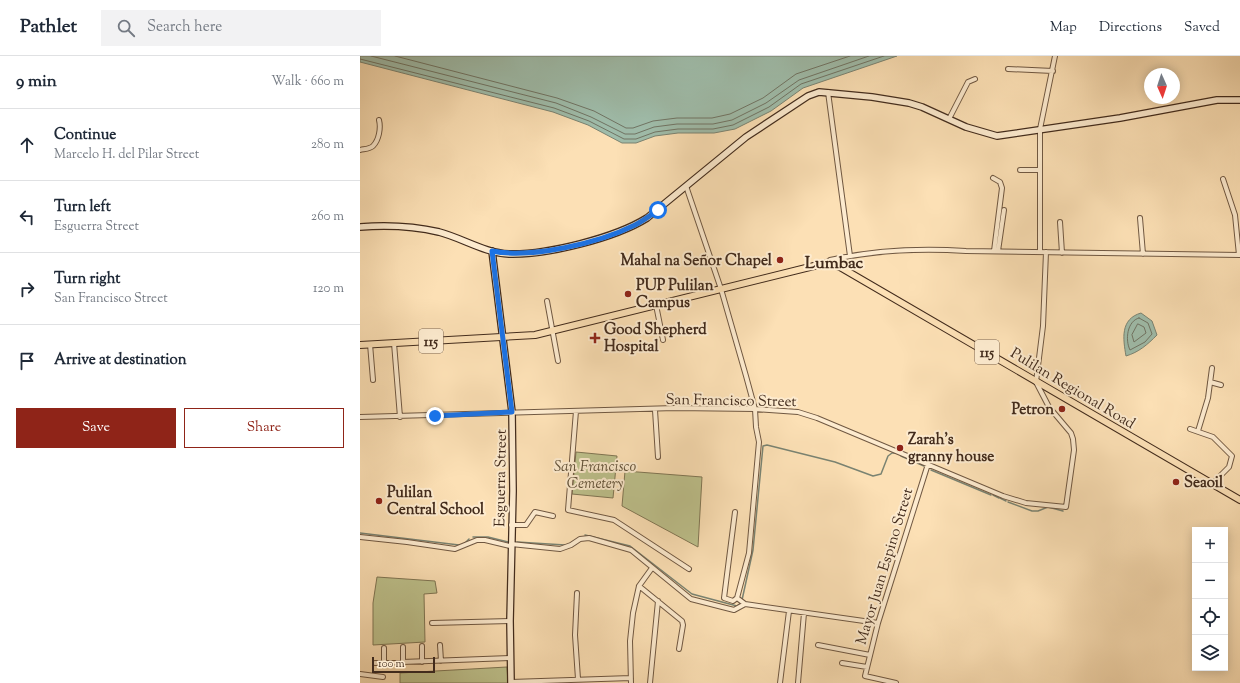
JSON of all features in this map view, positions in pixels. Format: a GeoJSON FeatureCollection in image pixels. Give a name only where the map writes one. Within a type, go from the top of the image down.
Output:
{"type":"FeatureCollection","features":[{"type":"Feature","properties":{"kind":"main road","name":"115"},"geometry":{"type":"LineString","coordinates":[[360,344],[503,338],[535,335],[826,263]]}},
{"type":"Feature","properties":{"kind":"main road","name":"Pulilan Regional Road"},"geometry":{"type":"LineString","coordinates":[[826,263],[840,267],[1240,500]]}},
{"type":"Feature","properties":{"kind":"street"},"geometry":{"type":"LineString","coordinates":[[1040,252],[1040,129],[1056,56]]}},
{"type":"Feature","properties":{"kind":"street"},"geometry":{"type":"LineString","coordinates":[[1008,69],[1053,70]]}},
{"type":"Feature","properties":{"kind":"street"},"geometry":{"type":"LineString","coordinates":[[949,119],[968,82],[975,79]]}},
{"type":"Feature","properties":{"kind":"street"},"geometry":{"type":"LineString","coordinates":[[360,227],[394,226],[439,232],[492,251],[509,254],[568,247],[606,236],[636,225],[658,210],[686,186],[764,125],[808,96],[819,92],[909,103],[922,106],[990,136],[1006,136],[1040,129],[1120,118],[1217,100],[1240,100]]}},
{"type":"Feature","properties":{"kind":"street"},"geometry":{"type":"LineString","coordinates":[[828,92],[850,256]]}},
{"type":"Feature","properties":{"kind":"street"},"geometry":{"type":"LineString","coordinates":[[360,150],[374,145],[380,129],[379,120]]}},
{"type":"Feature","properties":{"kind":"street"},"geometry":{"type":"LineString","coordinates":[[1020,170],[1040,170]]}},
{"type":"Feature","properties":{"kind":"street"},"geometry":{"type":"LineString","coordinates":[[993,178],[1000,182],[1002,188],[996,251]]}},
{"type":"Feature","properties":{"kind":"street"},"geometry":{"type":"LineString","coordinates":[[826,263],[830,260],[889,250],[928,249],[1062,253],[1239,255],[1234,215],[1223,179]]}},
{"type":"Feature","properties":{"kind":"street"},"geometry":{"type":"LineString","coordinates":[[686,186],[720,289],[755,409],[759,442],[756,495],[749,554],[737,598],[732,601],[724,598],[735,512]]}},
{"type":"Feature","properties":{"kind":"street"},"geometry":{"type":"LineString","coordinates":[[996,251],[1004,210]]}},
{"type":"Feature","properties":{"kind":"street"},"geometry":{"type":"LineString","coordinates":[[1140,218],[1143,254]]}},
{"type":"Feature","properties":{"kind":"street"},"geometry":{"type":"LineString","coordinates":[[1060,222],[1062,253]]}},
{"type":"Feature","properties":{"kind":"street","name":"Esguerra Street"},"geometry":{"type":"LineString","coordinates":[[492,251],[512,412],[513,490],[510,621],[511,683]]}},
{"type":"Feature","properties":{"kind":"street"},"geometry":{"type":"LineString","coordinates":[[1036,382],[1043,326],[1046,252]]}},
{"type":"Feature","properties":{"kind":"street"},"geometry":{"type":"LineString","coordinates":[[547,301],[558,361]]}},
{"type":"Feature","properties":{"kind":"street"},"geometry":{"type":"LineString","coordinates":[[656,306],[663,340]]}},
{"type":"Feature","properties":{"kind":"street"},"geometry":{"type":"LineString","coordinates":[[394,343],[400,417]]}},
{"type":"Feature","properties":{"kind":"street"},"geometry":{"type":"LineString","coordinates":[[370,344],[373,380]]}},
{"type":"Feature","properties":{"kind":"street"},"geometry":{"type":"LineString","coordinates":[[1198,431],[1207,405],[1212,368]]}},
{"type":"Feature","properties":{"kind":"street","name":"San Francisco Street"},"geometry":{"type":"LineString","coordinates":[[360,417],[400,417],[512,412],[655,410],[675,408],[755,409],[798,412],[817,418],[1003,496],[1026,503],[1066,507],[1074,450],[1073,439],[1049,407],[1036,382]]}},
{"type":"Feature","properties":{"kind":"street"},"geometry":{"type":"LineString","coordinates":[[1210,382],[1221,385]]}},
{"type":"Feature","properties":{"kind":"street"},"geometry":{"type":"LineString","coordinates":[[655,410],[658,457]]}},
{"type":"Feature","properties":{"kind":"street"},"geometry":{"type":"LineString","coordinates":[[576,411],[568,510],[614,520],[689,569]]}},
{"type":"Feature","properties":{"kind":"street"},"geometry":{"type":"LineString","coordinates":[[1190,429],[1212,437],[1232,456],[1229,467],[1212,484]]}},
{"type":"Feature","properties":{"kind":"street","name":"Mayor Juan Espino Street"},"geometry":{"type":"LineString","coordinates":[[883,682],[864,676],[878,623],[928,464]]}},
{"type":"Feature","properties":{"kind":"street"},"geometry":{"type":"LineString","coordinates":[[511,525],[526,525],[535,512],[553,516]]}},
{"type":"Feature","properties":{"kind":"street"},"geometry":{"type":"LineString","coordinates":[[360,538],[407,542],[455,549],[476,540],[511,545],[560,549],[571,545],[580,539],[589,538],[629,549],[691,599],[734,610],[745,604]]}},
{"type":"Feature","properties":{"kind":"street"},"geometry":{"type":"LineString","coordinates":[[511,683],[578,679],[631,681],[631,634],[633,613],[639,586],[652,568]]}},
{"type":"Feature","properties":{"kind":"street"},"geometry":{"type":"LineString","coordinates":[[639,586],[683,622],[679,649]]}},
{"type":"Feature","properties":{"kind":"street"},"geometry":{"type":"LineString","coordinates":[[577,593],[575,635],[578,679]]}},
{"type":"Feature","properties":{"kind":"street"},"geometry":{"type":"LineString","coordinates":[[737,598],[745,604],[878,623]]}},
{"type":"Feature","properties":{"kind":"street"},"geometry":{"type":"LineString","coordinates":[[650,683],[658,600]]}},
{"type":"Feature","properties":{"kind":"street"},"geometry":{"type":"LineString","coordinates":[[780,683],[789,611]]}},
{"type":"Feature","properties":{"kind":"street"},"geometry":{"type":"LineString","coordinates":[[798,683],[804,613]]}},
{"type":"Feature","properties":{"kind":"street"},"geometry":{"type":"LineString","coordinates":[[432,623],[510,621]]}},
{"type":"Feature","properties":{"kind":"street"},"geometry":{"type":"LineString","coordinates":[[440,645],[441,661]]}},
{"type":"Feature","properties":{"kind":"street"},"geometry":{"type":"LineString","coordinates":[[818,645],[870,655]]}},
{"type":"Feature","properties":{"kind":"street"},"geometry":{"type":"LineString","coordinates":[[422,646],[422,662]]}},
{"type":"Feature","properties":{"kind":"street"},"geometry":{"type":"LineString","coordinates":[[403,647],[403,662]]}},
{"type":"Feature","properties":{"kind":"street"},"geometry":{"type":"LineString","coordinates":[[384,648],[384,663]]}},
{"type":"Feature","properties":{"kind":"street"},"geometry":{"type":"LineString","coordinates":[[375,663],[510,658]]}},
{"type":"Feature","properties":{"kind":"street"},"geometry":{"type":"LineString","coordinates":[[842,663],[867,667]]}},
{"type":"Feature","properties":{"kind":"street"},"geometry":{"type":"LineString","coordinates":[[360,674],[383,677]]}},
{"type":"Feature","properties":{"kind":"street"},"geometry":{"type":"LineString","coordinates":[[883,682],[896,683]]}},
{"type":"Feature","properties":{"kind":"green space","name":"San Francisco Cemetery"},"geometry":{"type":"Polygon","coordinates":[[[576,452],[617,456],[613,498],[572,494],[576,452]]]}},
{"type":"Feature","properties":{"kind":"green space"},"geometry":{"type":"Polygon","coordinates":[[[625,471],[702,477],[698,547],[622,506],[625,471]]]}},
{"type":"Feature","properties":{"kind":"green space"},"geometry":{"type":"Polygon","coordinates":[[[377,577],[435,581],[437,593],[424,594],[425,642],[373,645],[373,603],[377,577]]]}},
{"type":"Feature","properties":{"kind":"green space"},"geometry":{"type":"Polygon","coordinates":[[[507,667],[508,683],[400,683],[400,673],[507,667]]]}},
{"type":"Feature","properties":{"kind":"water"},"geometry":{"type":"Polygon","coordinates":[[[360,56],[897,56],[803,88],[771,111],[735,129],[714,133],[678,133],[655,136],[636,143],[622,143],[588,125],[553,112],[360,62],[360,56]]]}},
{"type":"Feature","properties":{"kind":"water"},"geometry":{"type":"Polygon","coordinates":[[[1141,313],[1152,321],[1157,335],[1143,348],[1126,356],[1124,330],[1129,320],[1141,313]]]}},
{"type":"Feature","properties":{"kind":"waterway"},"geometry":{"type":"LineString","coordinates":[[742,600],[753,550],[763,446],[767,445],[835,462],[873,476],[881,474],[888,456],[892,453],[896,453]]}},
{"type":"Feature","properties":{"kind":"waterway"},"geometry":{"type":"LineString","coordinates":[[901,456],[924,466]]}},
{"type":"Feature","properties":{"kind":"waterway"},"geometry":{"type":"LineString","coordinates":[[931,470],[991,495]]}},
{"type":"Feature","properties":{"kind":"waterway"},"geometry":{"type":"LineString","coordinates":[[993,495],[999,498]]}},
{"type":"Feature","properties":{"kind":"waterway"},"geometry":{"type":"LineString","coordinates":[[1000,498],[1006,501]]}},
{"type":"Feature","properties":{"kind":"waterway"},"geometry":{"type":"LineString","coordinates":[[1008,502],[1032,511],[1038,511],[1048,507],[1063,511]]}},
{"type":"Feature","properties":{"kind":"waterway"},"geometry":{"type":"LineString","coordinates":[[360,533],[459,545]]}},
{"type":"Feature","properties":{"kind":"waterway"},"geometry":{"type":"LineString","coordinates":[[585,535],[630,546],[692,594],[737,606],[741,603]]}},
{"type":"Feature","properties":{"kind":"waterway"},"geometry":{"type":"LineString","coordinates":[[473,537],[488,537],[508,542]]}},
{"type":"Feature","properties":{"kind":"waterway"},"geometry":{"type":"LineString","coordinates":[[465,543],[469,539]]}},
{"type":"Feature","properties":{"kind":"waterway"},"geometry":{"type":"LineString","coordinates":[[517,542],[565,545]]}},
{"type":"Feature","properties":{"kind":"place","name":"Mahal na Señor Chapel"},"geometry":{"type":"Point","coordinates":[780,260]}},
{"type":"Feature","properties":{"kind":"place","name":"PUP Pulilan Campus"},"geometry":{"type":"Point","coordinates":[628,294]}},
{"type":"Feature","properties":{"kind":"place","name":"Good Shepherd Hospital"},"geometry":{"type":"Point","coordinates":[595,338]}},
{"type":"Feature","properties":{"kind":"place","name":"Petron"},"geometry":{"type":"Point","coordinates":[1062,409]}},
{"type":"Feature","properties":{"kind":"place","name":"Zarah's granny house"},"geometry":{"type":"Point","coordinates":[900,448]}},
{"type":"Feature","properties":{"kind":"place","name":"Seaoil"},"geometry":{"type":"Point","coordinates":[1176,482]}},
{"type":"Feature","properties":{"kind":"place","name":"Pulilan Central School"},"geometry":{"type":"Point","coordinates":[379,501]}},
{"type":"Feature","properties":{"kind":"district","name":"Lumbac"},"geometry":{"type":"Point","coordinates":[834,262]}},
{"type":"Feature","properties":{"kind":"route"},"geometry":{"type":"LineString","coordinates":[[435,416],[512,412],[492,251],[509,254],[568,247],[606,236],[636,225],[658,210]]}}]}
